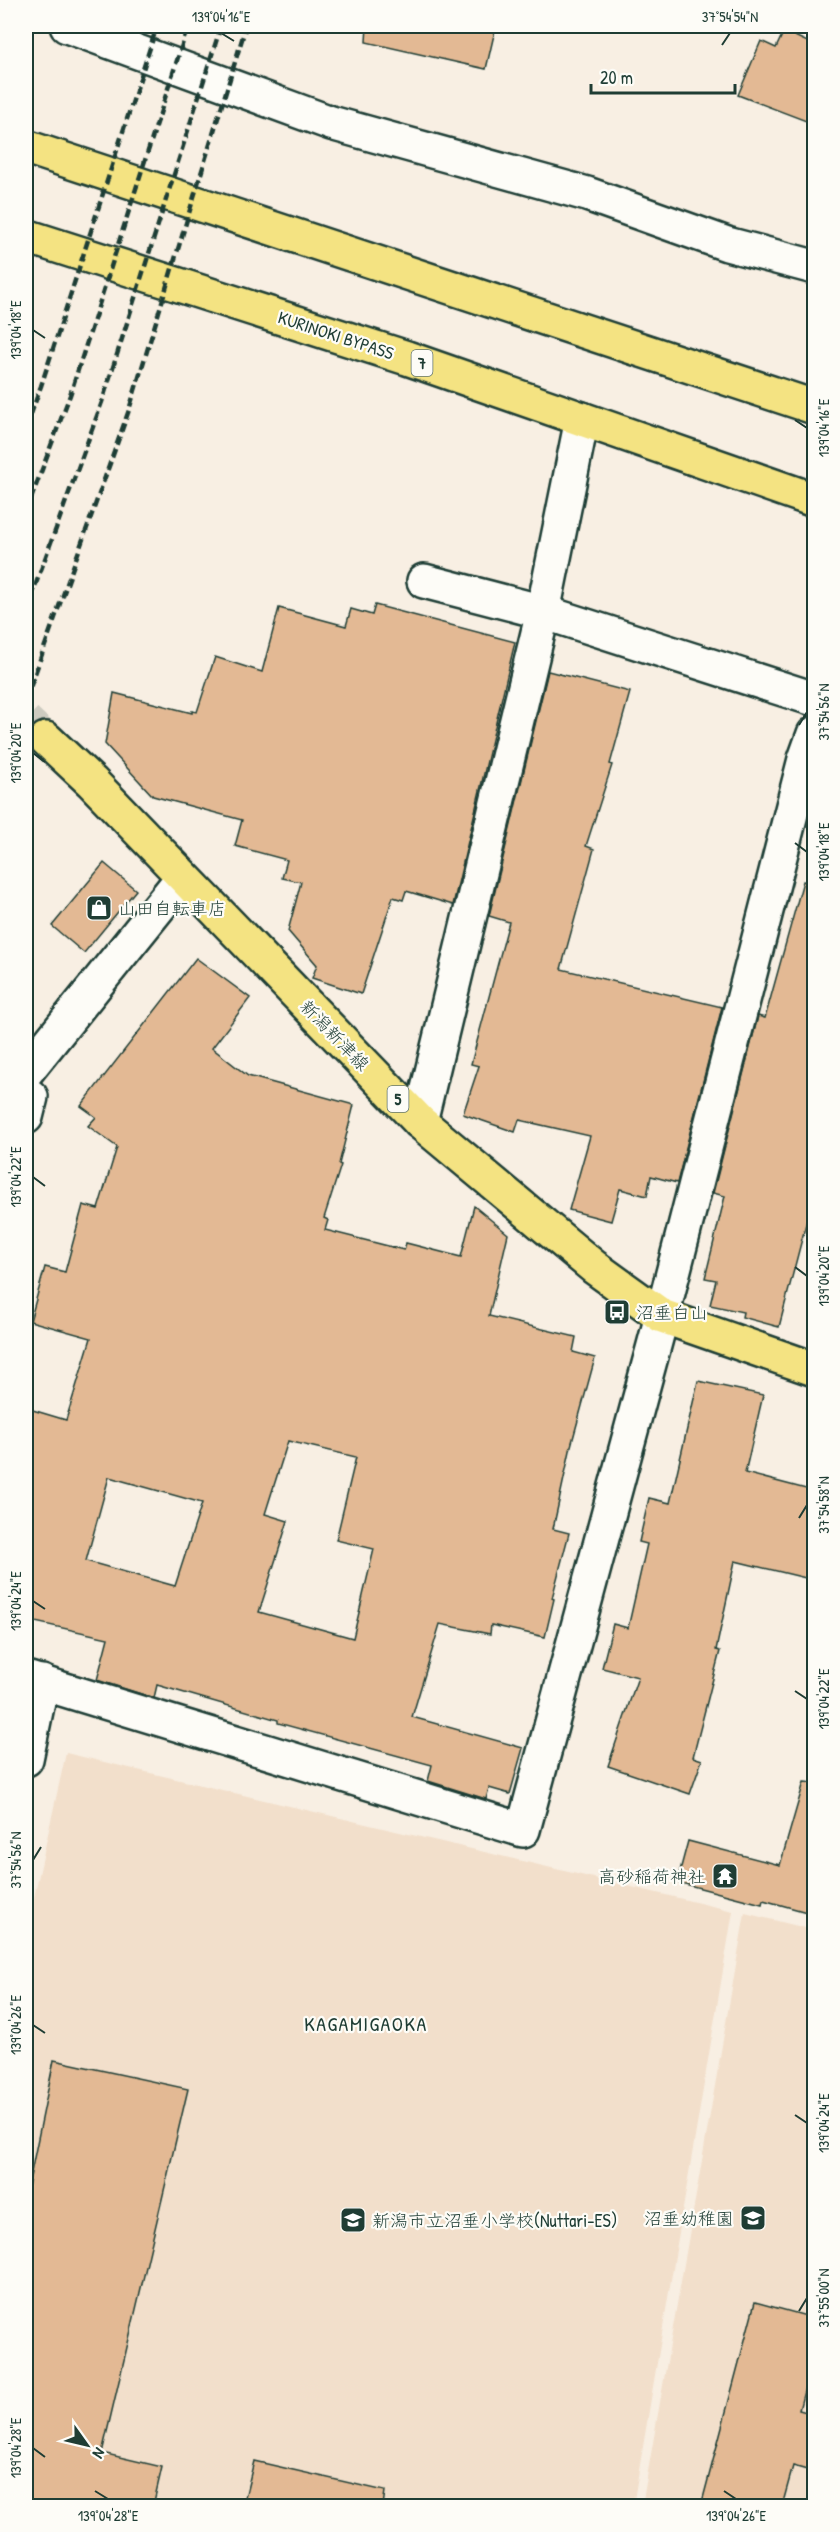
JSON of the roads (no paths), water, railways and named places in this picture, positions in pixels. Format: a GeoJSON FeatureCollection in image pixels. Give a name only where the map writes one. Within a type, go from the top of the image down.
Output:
{"type":"FeatureCollection","features":[{"type":"Feature","properties":{"kind":"main road"},"geometry":{"type":"LineString","coordinates":[[26,147],[814,407]]}},
{"type":"Feature","properties":{"kind":"main road","name":"KURINOKI BYPASS"},"geometry":{"type":"LineString","coordinates":[[26,236],[407,357],[814,500]]}},
{"type":"Feature","properties":{"kind":"main road","name":"新潟新津線"},"geometry":{"type":"LineString","coordinates":[[46,739],[92,782],[420,1122],[594,1267],[662,1316],[814,1369]]}},
{"type":"Feature","properties":{"kind":"street"},"geometry":{"type":"LineString","coordinates":[[67,26],[331,123],[587,194],[727,243],[814,267]]}},
{"type":"Feature","properties":{"kind":"street"},"geometry":{"type":"LineString","coordinates":[[420,1122],[543,612],[582,419]]}},
{"type":"Feature","properties":{"kind":"street"},"geometry":{"type":"LineString","coordinates":[[424,581],[543,612],[814,699]]}},
{"type":"Feature","properties":{"kind":"street"},"geometry":{"type":"LineString","coordinates":[[26,1759],[34,1680],[523,1830],[662,1316],[805,759],[814,734]]}},
{"type":"Feature","properties":{"kind":"street"},"geometry":{"type":"LineString","coordinates":[[26,1072],[183,877]]}},
{"type":"Feature","properties":{"kind":"street"},"geometry":{"type":"LineString","coordinates":[[26,1093],[31,1097],[26,1117]]}},
{"type":"Feature","properties":{"kind":"tunnel"},"geometry":{"type":"LineString","coordinates":[[26,720],[46,739]]}},
{"type":"Feature","properties":{"kind":"railway"},"geometry":{"type":"LineString","coordinates":[[26,428],[157,26]]}},
{"type":"Feature","properties":{"kind":"railway"},"geometry":{"type":"LineString","coordinates":[[26,512],[70,395],[188,26]]}},
{"type":"Feature","properties":{"kind":"railway"},"geometry":{"type":"LineString","coordinates":[[26,611],[102,402],[221,26]]}},
{"type":"Feature","properties":{"kind":"railway"},"geometry":{"type":"LineString","coordinates":[[26,699],[129,410],[246,26]]}},
{"type":"Feature","properties":{"kind":"place","name":"山田自転車店"},"geometry":{"type":"Point","coordinates":[99,908]}},
{"type":"Feature","properties":{"kind":"place","name":"沼垂白山"},"geometry":{"type":"Point","coordinates":[617,1312]}},
{"type":"Feature","properties":{"kind":"place","name":"高砂稲荷神社"},"geometry":{"type":"Point","coordinates":[725,1876]}},
{"type":"Feature","properties":{"kind":"place","name":"沼垂幼稚園"},"geometry":{"type":"Point","coordinates":[753,2218]}},
{"type":"Feature","properties":{"kind":"place","name":"新潟市立沼垂小学校(Nuttari-ES)"},"geometry":{"type":"Point","coordinates":[353,2220]}},
{"type":"Feature","properties":{"kind":"district","name":"KAGAMIGAOKA"},"geometry":{"type":"Point","coordinates":[366,2023]}}]}
